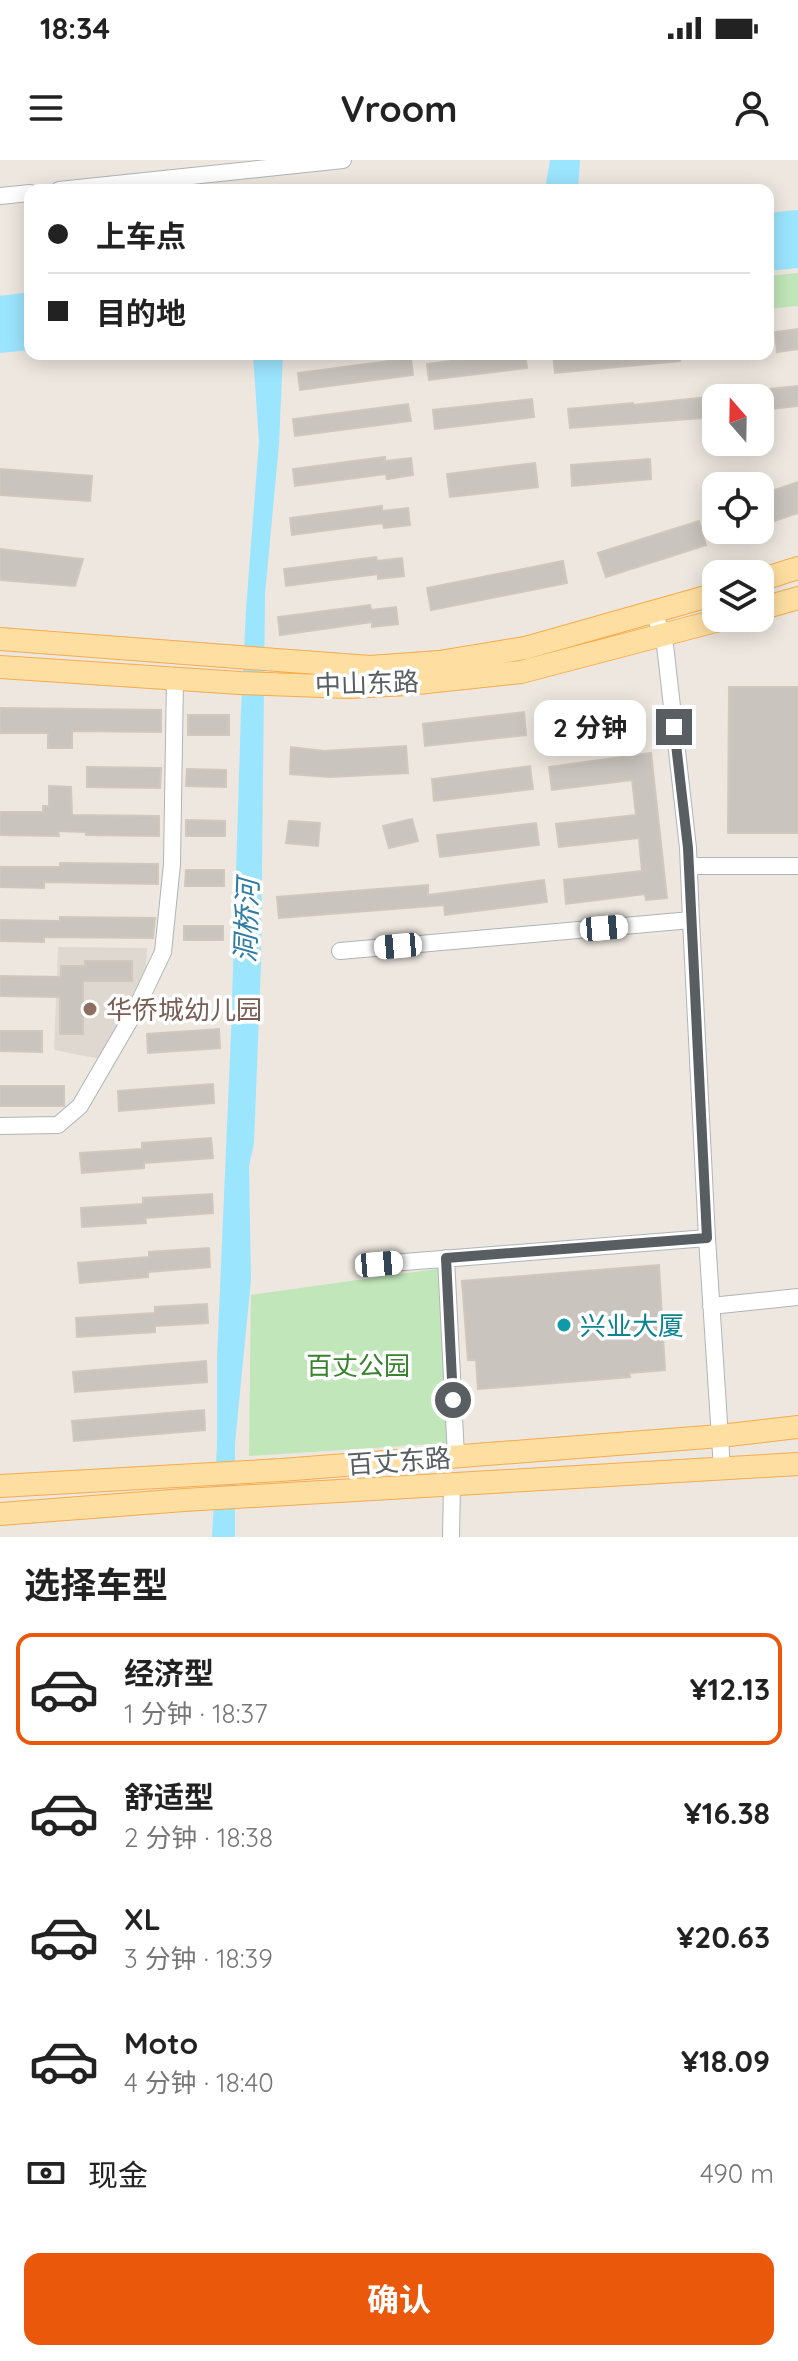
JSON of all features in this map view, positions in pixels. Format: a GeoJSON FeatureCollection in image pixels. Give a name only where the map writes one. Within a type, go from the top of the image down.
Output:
{"type":"FeatureCollection","features":[{"type":"Feature","properties":{"kind":"main road"},"geometry":{"type":"LineString","coordinates":[[774,576],[798,568]]}},
{"type":"Feature","properties":{"kind":"main road","name":"中山东路"},"geometry":{"type":"LineString","coordinates":[[0,639],[370,667],[439,662],[525,648],[702,598]]}},
{"type":"Feature","properties":{"kind":"main road"},"geometry":{"type":"LineString","coordinates":[[774,605],[798,598]]}},
{"type":"Feature","properties":{"kind":"main road","name":"中山东路"},"geometry":{"type":"LineString","coordinates":[[0,667],[287,685],[349,687],[408,684],[521,672],[702,625]]}},
{"type":"Feature","properties":{"kind":"main road","name":"百丈东路"},"geometry":{"type":"LineString","coordinates":[[0,1486],[281,1470],[720,1436],[798,1427]]}},
{"type":"Feature","properties":{"kind":"main road","name":"百丈东路"},"geometry":{"type":"LineString","coordinates":[[0,1514],[184,1500],[798,1464]]}},
{"type":"Feature","properties":{"kind":"street"},"geometry":{"type":"LineString","coordinates":[[116,184],[343,160]]}},
{"type":"Feature","properties":{"kind":"street"},"geometry":{"type":"LineString","coordinates":[[0,196],[24,194]]}},
{"type":"Feature","properties":{"kind":"street"},"geometry":{"type":"LineString","coordinates":[[653,613],[664,636],[689,866],[722,1469]]}},
{"type":"Feature","properties":{"kind":"street"},"geometry":{"type":"LineString","coordinates":[[0,1126],[58,1125],[80,1106],[134,1013],[163,952],[172,864],[175,679]]}},
{"type":"Feature","properties":{"kind":"street"},"geometry":{"type":"LineString","coordinates":[[689,866],[798,866]]}},
{"type":"Feature","properties":{"kind":"street"},"geometry":{"type":"LineString","coordinates":[[340,951],[691,920]]}},
{"type":"Feature","properties":{"kind":"street"},"geometry":{"type":"LineString","coordinates":[[379,1264],[707,1238]]}},
{"type":"Feature","properties":{"kind":"street"},"geometry":{"type":"LineString","coordinates":[[446,1258],[456,1456]]}},
{"type":"Feature","properties":{"kind":"street"},"geometry":{"type":"LineString","coordinates":[[711,1306],[798,1297]]}},
{"type":"Feature","properties":{"kind":"street"},"geometry":{"type":"LineString","coordinates":[[451,1537],[452,1484]]}},
{"type":"Feature","properties":{"kind":"shaded area","name":"华侨城幼儿园"},"geometry":{"type":"Polygon","coordinates":[[[58,947],[147,948],[146,968],[100,1059],[54,1050],[58,947]]]}},
{"type":"Feature","properties":{"kind":"green space"},"geometry":{"type":"Polygon","coordinates":[[[798,273],[798,306],[774,308],[774,275],[798,273]]]}},
{"type":"Feature","properties":{"kind":"green space","name":"百丈公园"},"geometry":{"type":"Polygon","coordinates":[[[443,1268],[448,1443],[249,1456],[251,1295],[443,1268]]]}},
{"type":"Feature","properties":{"kind":"water"},"geometry":{"type":"Polygon","coordinates":[[[550,160],[580,160],[578,184],[546,184],[550,160]]]}},
{"type":"Feature","properties":{"kind":"water"},"geometry":{"type":"Polygon","coordinates":[[[798,210],[798,268],[774,270],[774,212],[798,210]]]}},
{"type":"Feature","properties":{"kind":"water"},"geometry":{"type":"Polygon","coordinates":[[[24,293],[24,351],[0,353],[0,296],[24,293]]]}},
{"type":"Feature","properties":{"kind":"water","name":"洞桥河"},"geometry":{"type":"Polygon","coordinates":[[[253,360],[283,360],[279,444],[265,594],[261,965],[254,1143],[249,1166],[251,1280],[235,1443],[235,1537],[212,1537],[241,711],[259,442],[253,360]]]}},
{"type":"Feature","properties":{"kind":"building"},"geometry":{"type":"Polygon","coordinates":[[[798,329],[798,349],[777,352],[775,332],[798,329]]]}},
{"type":"Feature","properties":{"kind":"building"},"geometry":{"type":"Polygon","coordinates":[[[411,360],[413,375],[300,390],[298,373],[411,360]]]}},
{"type":"Feature","properties":{"kind":"building"},"geometry":{"type":"Polygon","coordinates":[[[457,360],[526,360],[527,368],[429,380],[427,364],[457,360]]]}},
{"type":"Feature","properties":{"kind":"building"},"geometry":{"type":"Polygon","coordinates":[[[554,360],[680,360],[680,361],[555,373],[554,360]]]}},
{"type":"Feature","properties":{"kind":"building"},"geometry":{"type":"Polygon","coordinates":[[[798,386],[798,406],[774,409],[774,389],[798,386]]]}},
{"type":"Feature","properties":{"kind":"building"},"geometry":{"type":"Polygon","coordinates":[[[702,398],[702,418],[570,428],[568,409],[702,398]]]}},
{"type":"Feature","properties":{"kind":"building"},"geometry":{"type":"Polygon","coordinates":[[[532,399],[534,417],[435,429],[433,410],[532,399]]]}},
{"type":"Feature","properties":{"kind":"building"},"geometry":{"type":"Polygon","coordinates":[[[408,404],[411,421],[295,436],[293,419],[408,404]]]}},
{"type":"Feature","properties":{"kind":"building"},"geometry":{"type":"Polygon","coordinates":[[[385,457],[385,461],[411,458],[413,475],[387,479],[386,474],[295,486],[293,469],[385,457]]]}},
{"type":"Feature","properties":{"kind":"building"},"geometry":{"type":"Polygon","coordinates":[[[650,459],[651,479],[572,486],[571,465],[650,459]]]}},
{"type":"Feature","properties":{"kind":"building"},"geometry":{"type":"Polygon","coordinates":[[[535,463],[538,487],[450,497],[447,474],[535,463]]]}},
{"type":"Feature","properties":{"kind":"building"},"geometry":{"type":"Polygon","coordinates":[[[0,469],[92,476],[90,501],[0,495],[0,469]]]}},
{"type":"Feature","properties":{"kind":"building"},"geometry":{"type":"Polygon","coordinates":[[[798,482],[798,513],[774,521],[774,490],[798,482]]]}},
{"type":"Feature","properties":{"kind":"building"},"geometry":{"type":"Polygon","coordinates":[[[382,506],[382,511],[408,508],[410,525],[384,528],[383,523],[292,535],[290,518],[382,506]]]}},
{"type":"Feature","properties":{"kind":"building"},"geometry":{"type":"Polygon","coordinates":[[[699,521],[702,544],[706,545],[606,577],[598,553],[699,521]]]}},
{"type":"Feature","properties":{"kind":"building"},"geometry":{"type":"Polygon","coordinates":[[[0,549],[83,559],[75,586],[0,580],[0,549]]]}},
{"type":"Feature","properties":{"kind":"building"},"geometry":{"type":"Polygon","coordinates":[[[376,557],[377,561],[402,558],[404,576],[378,579],[378,574],[286,586],[284,569],[376,557]]]}},
{"type":"Feature","properties":{"kind":"building"},"geometry":{"type":"Polygon","coordinates":[[[563,561],[567,583],[431,610],[427,588],[563,561]]]}},
{"type":"Feature","properties":{"kind":"building"},"geometry":{"type":"Polygon","coordinates":[[[370,605],[371,610],[396,607],[398,624],[372,627],[372,622],[280,635],[278,617],[370,605]]]}},
{"type":"Feature","properties":{"kind":"building"},"geometry":{"type":"Polygon","coordinates":[[[729,687],[798,687],[798,833],[728,833],[729,687]]]}},
{"type":"Feature","properties":{"kind":"building"},"geometry":{"type":"Polygon","coordinates":[[[0,708],[161,710],[161,732],[72,731],[72,748],[48,748],[48,733],[0,733],[0,708]]]}},
{"type":"Feature","properties":{"kind":"building"},"geometry":{"type":"Polygon","coordinates":[[[524,712],[526,735],[425,746],[423,724],[524,712]]]}},
{"type":"Feature","properties":{"kind":"building"},"geometry":{"type":"Polygon","coordinates":[[[188,715],[229,715],[229,735],[188,735],[188,715]]]}},
{"type":"Feature","properties":{"kind":"building"},"geometry":{"type":"Polygon","coordinates":[[[406,746],[408,773],[330,777],[290,774],[291,747],[324,751],[406,746]]]}},
{"type":"Feature","properties":{"kind":"building"},"geometry":{"type":"Polygon","coordinates":[[[651,753],[667,898],[646,900],[645,894],[566,904],[564,880],[642,871],[639,838],[559,847],[556,824],[636,815],[632,780],[552,790],[549,767],[651,753]]]}},
{"type":"Feature","properties":{"kind":"building"},"geometry":{"type":"Polygon","coordinates":[[[530,766],[533,789],[434,801],[432,779],[530,766]]]}},
{"type":"Feature","properties":{"kind":"building"},"geometry":{"type":"Polygon","coordinates":[[[87,767],[161,768],[160,788],[87,787],[87,767]]]}},
{"type":"Feature","properties":{"kind":"building"},"geometry":{"type":"Polygon","coordinates":[[[187,769],[226,770],[226,787],[186,786],[187,769]]]}},
{"type":"Feature","properties":{"kind":"building"},"geometry":{"type":"Polygon","coordinates":[[[49,786],[71,787],[72,815],[159,816],[159,836],[86,835],[86,832],[58,831],[59,836],[0,835],[0,812],[43,812],[43,806],[49,806],[49,786]]]}},
{"type":"Feature","properties":{"kind":"building"},"geometry":{"type":"Polygon","coordinates":[[[412,819],[418,841],[389,848],[383,826],[412,819]]]}},
{"type":"Feature","properties":{"kind":"building"},"geometry":{"type":"Polygon","coordinates":[[[186,820],[225,821],[225,836],[186,836],[186,820]]]}},
{"type":"Feature","properties":{"kind":"building"},"geometry":{"type":"Polygon","coordinates":[[[289,821],[320,823],[318,846],[286,843],[289,821]]]}},
{"type":"Feature","properties":{"kind":"building"},"geometry":{"type":"Polygon","coordinates":[[[536,823],[539,845],[440,857],[437,835],[536,823]]]}},
{"type":"Feature","properties":{"kind":"building"},"geometry":{"type":"Polygon","coordinates":[[[60,863],[158,864],[158,884],[44,882],[44,888],[0,887],[0,867],[60,867],[60,863]]]}},
{"type":"Feature","properties":{"kind":"building"},"geometry":{"type":"Polygon","coordinates":[[[186,870],[224,870],[224,886],[185,886],[186,870]]]}},
{"type":"Feature","properties":{"kind":"building"},"geometry":{"type":"Polygon","coordinates":[[[544,880],[547,902],[445,915],[444,905],[279,918],[277,897],[428,885],[428,895],[544,880]]]}},
{"type":"Feature","properties":{"kind":"building"},"geometry":{"type":"Polygon","coordinates":[[[60,917],[155,918],[153,938],[44,937],[44,942],[0,941],[0,920],[60,921],[60,917]]]}},
{"type":"Feature","properties":{"kind":"building"},"geometry":{"type":"Polygon","coordinates":[[[184,926],[223,926],[223,940],[184,940],[184,926]]]}},
{"type":"Feature","properties":{"kind":"building"},"geometry":{"type":"Polygon","coordinates":[[[85,961],[132,961],[132,981],[83,981],[83,1034],[60,1034],[60,997],[0,996],[0,976],[61,977],[61,966],[85,966],[85,961]]]}},
{"type":"Feature","properties":{"kind":"building"},"geometry":{"type":"Polygon","coordinates":[[[219,1029],[220,1048],[148,1053],[147,1034],[219,1029]]]}},
{"type":"Feature","properties":{"kind":"building"},"geometry":{"type":"Polygon","coordinates":[[[0,1031],[42,1031],[42,1052],[0,1051],[0,1031]]]}},
{"type":"Feature","properties":{"kind":"building"},"geometry":{"type":"Polygon","coordinates":[[[213,1084],[214,1103],[119,1111],[118,1091],[213,1084]]]}},
{"type":"Feature","properties":{"kind":"building"},"geometry":{"type":"Polygon","coordinates":[[[0,1086],[64,1086],[64,1106],[0,1106],[0,1086]]]}},
{"type":"Feature","properties":{"kind":"building"},"geometry":{"type":"Polygon","coordinates":[[[211,1138],[213,1158],[144,1163],[144,1168],[82,1173],[80,1153],[142,1149],[142,1143],[211,1138]]]}},
{"type":"Feature","properties":{"kind":"building"},"geometry":{"type":"Polygon","coordinates":[[[212,1194],[213,1213],[145,1218],[146,1223],[82,1227],[81,1208],[143,1204],[143,1198],[212,1194]]]}},
{"type":"Feature","properties":{"kind":"building"},"geometry":{"type":"Polygon","coordinates":[[[209,1248],[210,1267],[148,1272],[148,1277],[80,1283],[78,1263],[149,1257],[149,1252],[209,1248]]]}},
{"type":"Feature","properties":{"kind":"building","name":"兴业大厦"},"geometry":{"type":"Polygon","coordinates":[[[659,1265],[665,1370],[629,1373],[630,1377],[478,1389],[476,1360],[468,1360],[462,1281],[659,1265]]]}},
{"type":"Feature","properties":{"kind":"building"},"geometry":{"type":"Polygon","coordinates":[[[207,1304],[208,1323],[155,1326],[155,1332],[77,1337],[76,1318],[155,1313],[155,1307],[207,1304]]]}},
{"type":"Feature","properties":{"kind":"building"},"geometry":{"type":"Polygon","coordinates":[[[206,1361],[207,1382],[75,1392],[73,1372],[206,1361]]]}},
{"type":"Feature","properties":{"kind":"building"},"geometry":{"type":"Polygon","coordinates":[[[204,1410],[205,1430],[74,1441],[72,1421],[204,1410]]]}},
{"type":"Feature","properties":{"kind":"place","name":"华侨城幼儿园"},"geometry":{"type":"Point","coordinates":[90,1009]}},
{"type":"Feature","properties":{"kind":"place","name":"兴业大厦"},"geometry":{"type":"Point","coordinates":[564,1325]}},
{"type":"Feature","properties":{"kind":"route"},"geometry":{"type":"LineString","coordinates":[[453,1400],[446,1258],[707,1238],[688,848],[674,727]]}}]}
